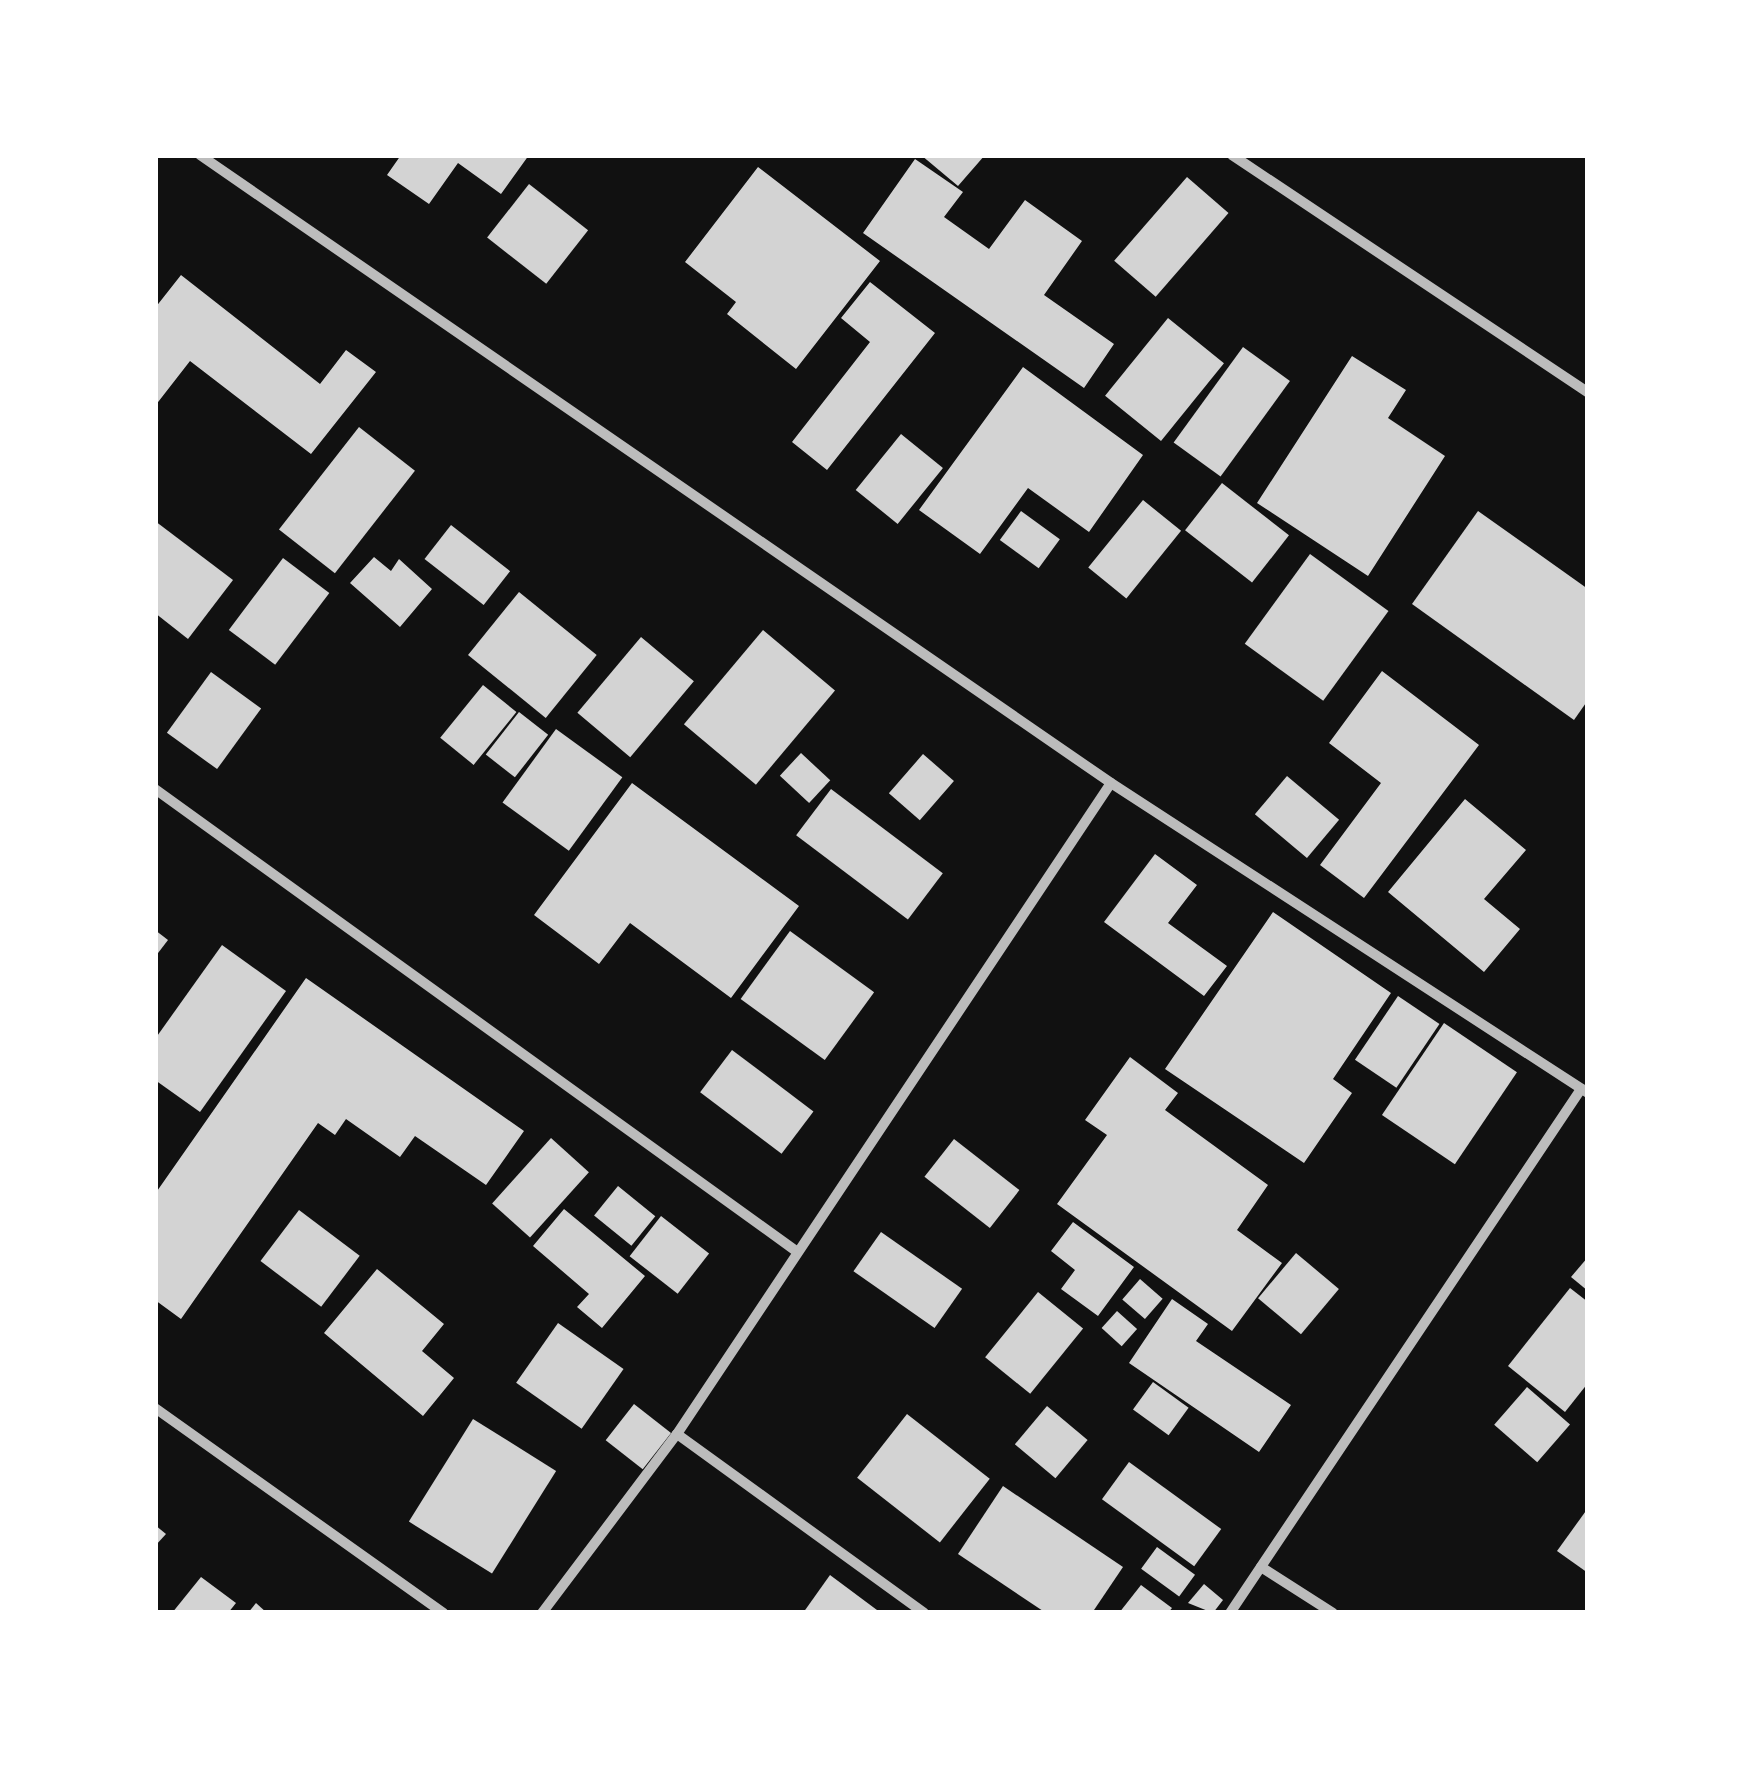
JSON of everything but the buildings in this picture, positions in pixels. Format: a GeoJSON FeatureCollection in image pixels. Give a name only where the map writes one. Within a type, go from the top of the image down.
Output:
{"type":"FeatureCollection","features":[{"type":"Feature","properties":{"kind":"street"},"geometry":{"type":"LineString","coordinates":[[200,155],[1111,783],[1585,1091],[1230,1613]]}},
{"type":"Feature","properties":{"kind":"street"},"geometry":{"type":"LineString","coordinates":[[1232,155],[1588,392]]}},
{"type":"Feature","properties":{"kind":"street"},"geometry":{"type":"LineString","coordinates":[[542,1613],[677,1434],[1111,783]]}},
{"type":"Feature","properties":{"kind":"street"},"geometry":{"type":"LineString","coordinates":[[155,789],[796,1251]]}},
{"type":"Feature","properties":{"kind":"street"},"geometry":{"type":"LineString","coordinates":[[155,1408],[442,1613]]}},
{"type":"Feature","properties":{"kind":"street"},"geometry":{"type":"LineString","coordinates":[[677,1434],[924,1613]]}},
{"type":"Feature","properties":{"kind":"street"},"geometry":{"type":"LineString","coordinates":[[1262,1567],[1332,1613]]}}]}
